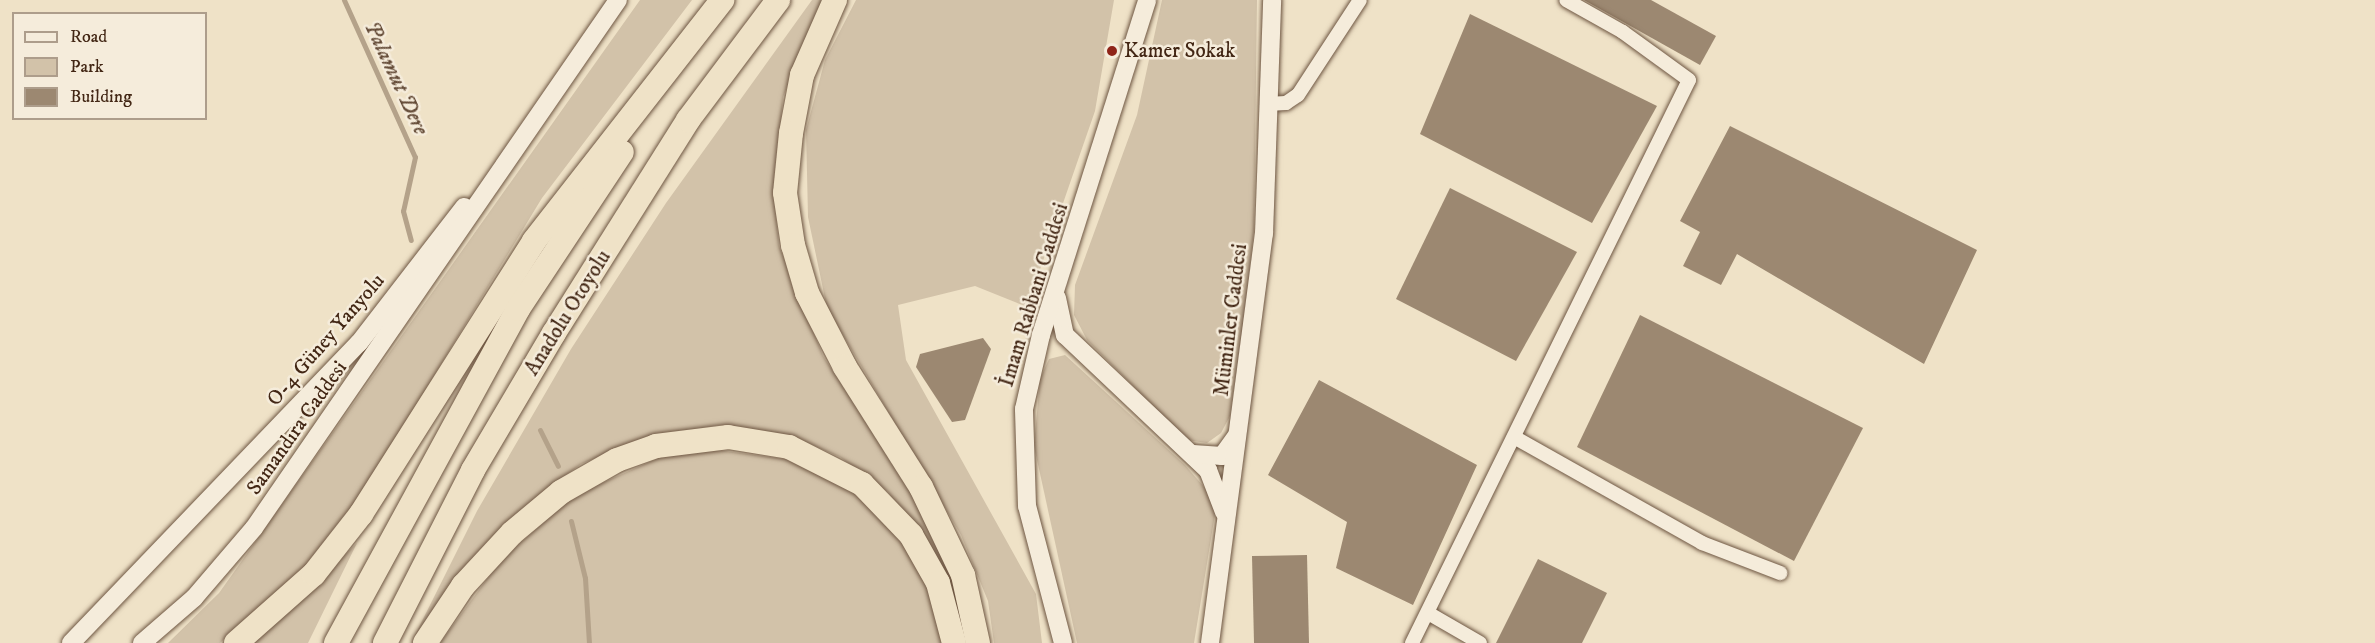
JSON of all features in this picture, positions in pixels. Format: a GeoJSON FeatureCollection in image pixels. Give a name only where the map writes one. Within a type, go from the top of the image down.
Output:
{"type":"FeatureCollection","features":[{"type":"Feature","properties":{"kind":"highway"},"geometry":{"type":"LineString","coordinates":[[236,643],[314,574],[362,514],[534,241],[722,0]]}},
{"type":"Feature","properties":{"kind":"highway","name":"Anadolu Otoyolu"},"geometry":{"type":"LineString","coordinates":[[336,643],[518,309],[722,0]]}},
{"type":"Feature","properties":{"kind":"highway","name":"Anadolu Otoyolu"},"geometry":{"type":"LineString","coordinates":[[385,643],[473,470],[554,333],[688,120],[778,0]]}},
{"type":"Feature","properties":{"kind":"highway"},"geometry":{"type":"LineString","coordinates":[[835,0],[802,75],[791,133],[785,193],[793,245],[807,293],[839,356],[921,487],[963,575],[978,643]]}},
{"type":"Feature","properties":{"kind":"highway"},"geometry":{"type":"LineString","coordinates":[[424,643],[463,586],[512,533],[561,492],[617,460],[656,446],[728,437],[789,447],[862,484],[911,535],[938,583],[954,643]]}},
{"type":"Feature","properties":{"kind":"main road"},"geometry":{"type":"LineString","coordinates":[[591,45],[618,0]]}},
{"type":"Feature","properties":{"kind":"main road","name":"İmam Rabbani Caddesi"},"geometry":{"type":"LineString","coordinates":[[1063,643],[1022,474],[1030,377],[1059,277],[1147,0]]}},
{"type":"Feature","properties":{"kind":"main road","name":"Müminler Caddesi"},"geometry":{"type":"LineString","coordinates":[[1210,643],[1264,234],[1272,1]]}},
{"type":"Feature","properties":{"kind":"main road","name":"O-4 Güney Yanyolu"},"geometry":{"type":"LineString","coordinates":[[71,643],[359,343],[591,45]]}},
{"type":"Feature","properties":{"kind":"main road","name":"Samandıra Caddesi"},"geometry":{"type":"LineString","coordinates":[[142,643],[194,598],[254,528],[591,45]]}},
{"type":"Feature","properties":{"kind":"main road"},"geometry":{"type":"LineString","coordinates":[[1059,277],[1058,322],[1079,347],[1193,454],[1216,485],[1225,523]]}},
{"type":"Feature","properties":{"kind":"main road"},"geometry":{"type":"LineString","coordinates":[[1030,377],[1050,344],[1079,347]]}},
{"type":"Feature","properties":{"kind":"main road"},"geometry":{"type":"LineString","coordinates":[[1193,454],[1222,456],[1240,426]]}},
{"type":"Feature","properties":{"kind":"street"},"geometry":{"type":"LineString","coordinates":[[1267,104],[1286,103],[1298,95],[1360,0]]}},
{"type":"Feature","properties":{"kind":"street"},"geometry":{"type":"LineString","coordinates":[[1412,643],[1689,80],[1623,32],[1566,0]]}},
{"type":"Feature","properties":{"kind":"street"},"geometry":{"type":"LineString","coordinates":[[1514,437],[1702,543],[1780,573]]}},
{"type":"Feature","properties":{"kind":"street"},"geometry":{"type":"LineString","coordinates":[[1428,613],[1480,643]]}},
{"type":"Feature","properties":{"kind":"green space"},"geometry":{"type":"Polygon","coordinates":[[[640,0],[692,0],[542,198],[361,496],[317,556],[220,643],[168,643],[219,593],[640,0]]]}},
{"type":"Feature","properties":{"kind":"green space"},"geometry":{"type":"Polygon","coordinates":[[[812,0],[822,0],[783,97],[774,197],[779,246],[823,356],[920,504],[950,565],[971,643],[964,643],[943,569],[888,492],[840,457],[794,437],[719,425],[639,440],[581,464],[547,489],[451,589],[411,643],[477,511],[571,349],[666,203],[812,0]]]}},
{"type":"Feature","properties":{"kind":"green space"},"geometry":{"type":"Polygon","coordinates":[[[856,0],[1114,0],[1095,111],[1027,307],[975,286],[898,305],[906,360],[1036,594],[1042,643],[994,643],[988,601],[961,535],[827,308],[808,217],[806,130],[825,60],[856,0]]]}},
{"type":"Feature","properties":{"kind":"green space"},"geometry":{"type":"Polygon","coordinates":[[[1162,0],[1257,0],[1254,230],[1245,310],[1230,416],[1221,433],[1207,443],[1187,440],[1087,340],[1074,315],[1075,285],[1137,115],[1162,0]]]}},
{"type":"Feature","properties":{"kind":"green space"},"geometry":{"type":"Polygon","coordinates":[[[1065,355],[1185,465],[1217,502],[1194,643],[1077,643],[1034,446],[1040,379],[1049,359],[1065,355]]]}},
{"type":"Feature","properties":{"kind":"green space"},"geometry":{"type":"Polygon","coordinates":[[[710,449],[792,460],[861,497],[917,561],[932,594],[943,643],[440,643],[501,560],[575,495],[663,456],[710,449]]]}},
{"type":"Feature","properties":{"kind":"green space"},"geometry":{"type":"Polygon","coordinates":[[[357,543],[308,643],[253,643],[257,640],[357,543]]]}},
{"type":"Feature","properties":{"kind":"building"},"geometry":{"type":"Polygon","coordinates":[[[1584,0],[1651,0],[1716,36],[1700,65],[1584,0]]]}},
{"type":"Feature","properties":{"kind":"building"},"geometry":{"type":"Polygon","coordinates":[[[1470,14],[1657,106],[1592,223],[1420,134],[1470,14]]]}},
{"type":"Feature","properties":{"kind":"building"},"geometry":{"type":"Polygon","coordinates":[[[1730,126],[1977,250],[1924,364],[1737,254],[1721,285],[1683,266],[1700,232],[1680,221],[1730,126]]]}},
{"type":"Feature","properties":{"kind":"building"},"geometry":{"type":"Polygon","coordinates":[[[1450,188],[1577,252],[1516,361],[1396,299],[1450,188]]]}},
{"type":"Feature","properties":{"kind":"building"},"geometry":{"type":"Polygon","coordinates":[[[1640,315],[1863,428],[1794,561],[1577,447],[1640,315]]]}},
{"type":"Feature","properties":{"kind":"building"},"geometry":{"type":"Polygon","coordinates":[[[983,338],[991,349],[965,420],[952,422],[916,367],[920,354],[983,338]]]}},
{"type":"Feature","properties":{"kind":"building"},"geometry":{"type":"Polygon","coordinates":[[[1319,380],[1477,465],[1413,605],[1336,568],[1347,522],[1268,475],[1319,380]]]}},
{"type":"Feature","properties":{"kind":"building"},"geometry":{"type":"Polygon","coordinates":[[[1307,555],[1309,643],[1254,643],[1252,556],[1307,555]]]}},
{"type":"Feature","properties":{"kind":"building"},"geometry":{"type":"Polygon","coordinates":[[[1538,559],[1607,593],[1582,643],[1496,643],[1538,559]]]}},
{"type":"Feature","properties":{"kind":"waterway","name":"Palamut Dere"},"geometry":{"type":"LineString","coordinates":[[344,0],[415,157],[403,211],[411,240]]}},
{"type":"Feature","properties":{"kind":"waterway","name":"Palamut Dere"},"geometry":{"type":"LineString","coordinates":[[540,430],[558,466]]}},
{"type":"Feature","properties":{"kind":"waterway","name":"Palamut Dere"},"geometry":{"type":"LineString","coordinates":[[571,521],[585,578],[589,643]]}},
{"type":"Feature","properties":{"kind":"place","name":"Kamer Sokak"},"geometry":{"type":"Point","coordinates":[1112,51]}}]}
